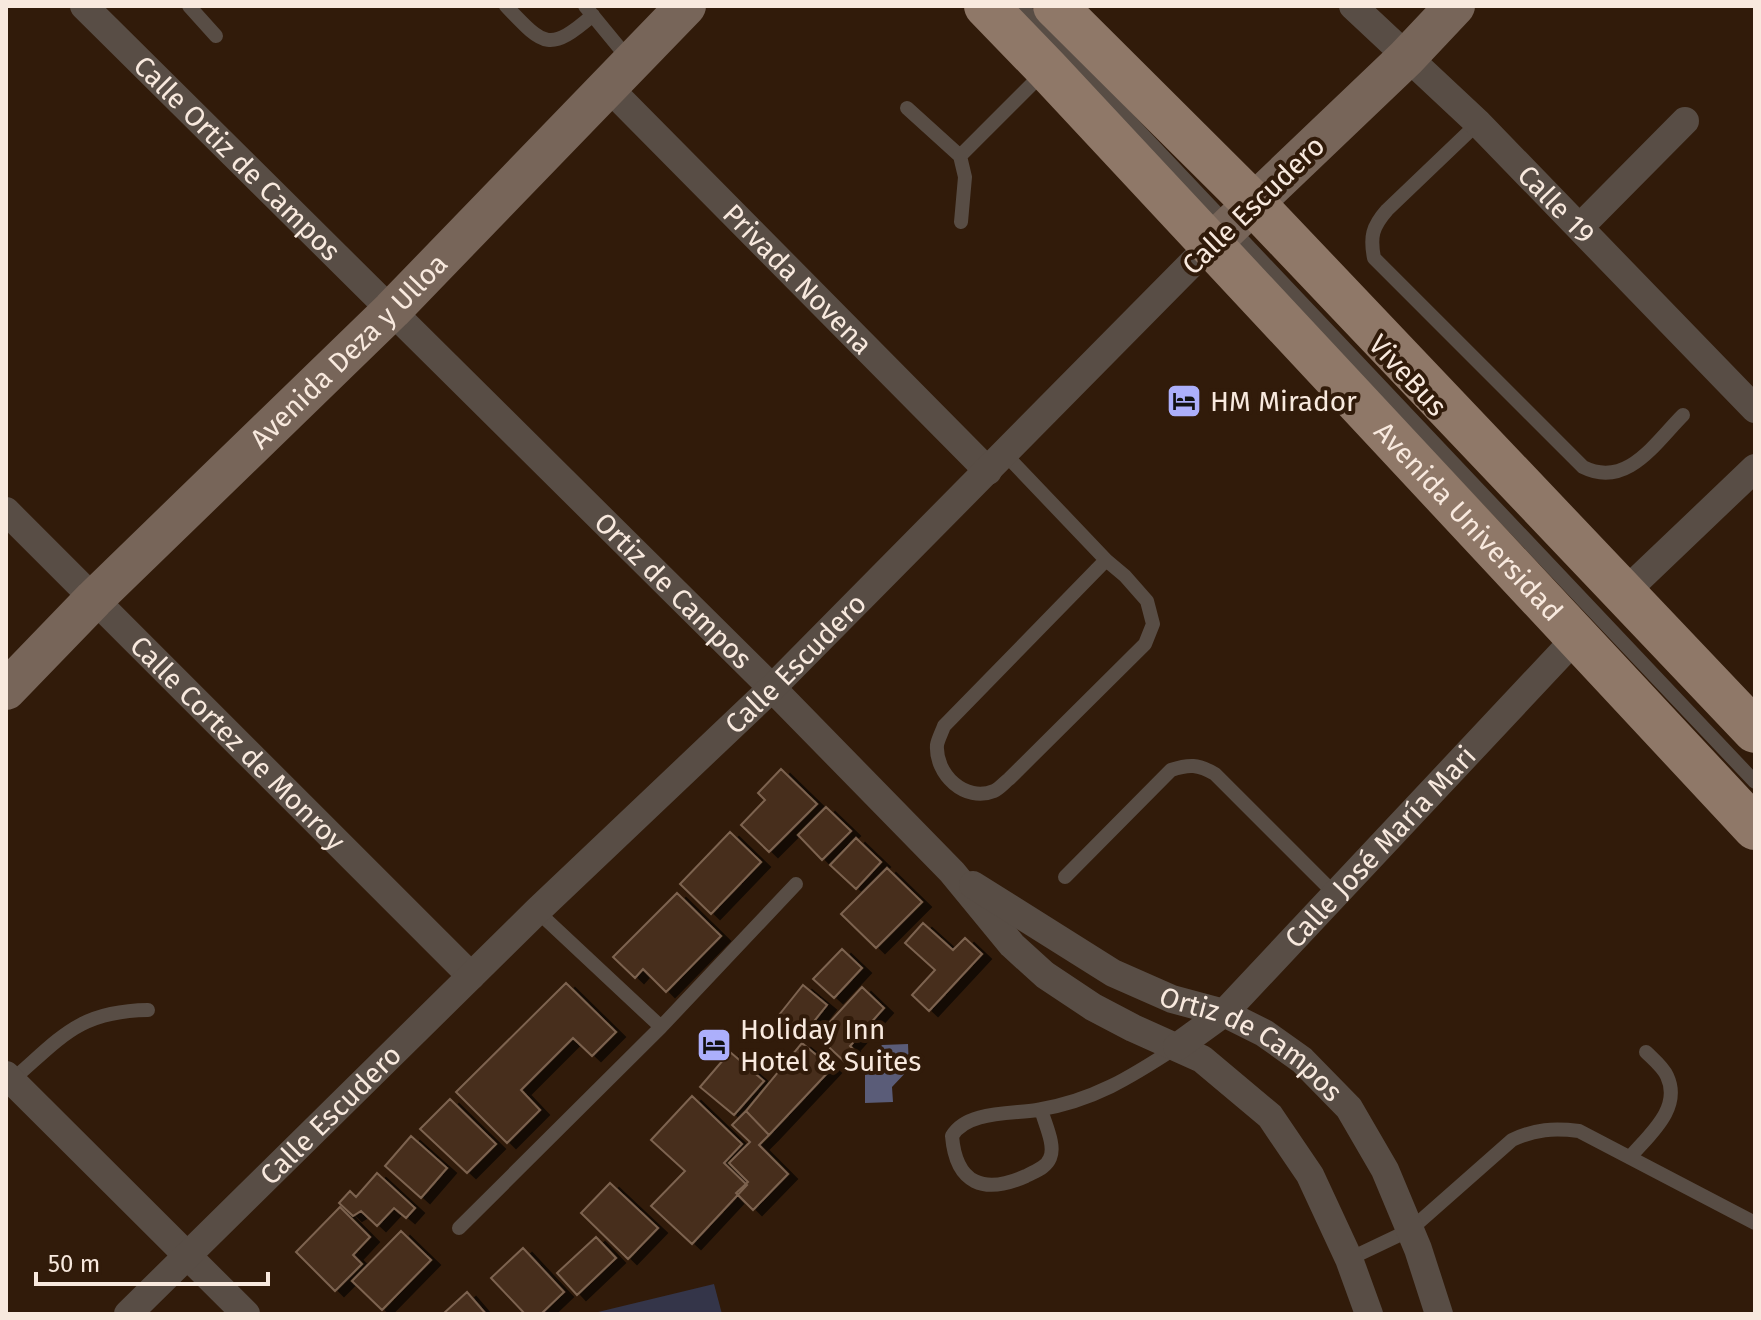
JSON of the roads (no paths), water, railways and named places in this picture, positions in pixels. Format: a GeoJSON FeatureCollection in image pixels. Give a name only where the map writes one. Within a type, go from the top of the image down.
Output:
{"type":"FeatureCollection","features":[{"type":"Feature","properties":{"kind":"main road","name":"Avenida Universidad"},"geometry":{"type":"LineString","coordinates":[[986,6],[1047,69],[1231,224],[1624,593],[1755,731]]}},
{"type":"Feature","properties":{"kind":"main road","name":"Avenida Universidad"},"geometry":{"type":"LineString","coordinates":[[1055,6],[1231,224],[1576,638],[1755,828]]}},
{"type":"Feature","properties":{"kind":"main road","name":"Calle Escudero"},"geometry":{"type":"LineString","coordinates":[[1231,224],[1406,58],[1455,6]]}},
{"type":"Feature","properties":{"kind":"main road","name":"Avenida Deza y Ulloa"},"geometry":{"type":"LineString","coordinates":[[6,690],[94,599],[392,310],[620,74],[678,9]]}},
{"type":"Feature","properties":{"kind":"street","name":"Calle Ortiz de Campos"},"geometry":{"type":"LineString","coordinates":[[84,6],[392,310]]}},
{"type":"Feature","properties":{"kind":"street","name":"Calle 19"},"geometry":{"type":"LineString","coordinates":[[1353,6],[1478,123],[1755,409]]}},
{"type":"Feature","properties":{"kind":"street","name":"Privada Novena"},"geometry":{"type":"LineString","coordinates":[[620,74],[997,463]]}},
{"type":"Feature","properties":{"kind":"street"},"geometry":{"type":"LineString","coordinates":[[1580,227],[1685,121]]}},
{"type":"Feature","properties":{"kind":"street","name":"Calle Escudero"},"geometry":{"type":"LineString","coordinates":[[128,1314],[537,911],[772,688],[1231,224]]}},
{"type":"Feature","properties":{"kind":"street","name":"Ortiz de Campos"},"geometry":{"type":"LineString","coordinates":[[392,310],[952,872],[1012,945],[1045,975],[1106,1014],[1202,1059],[1270,1116],[1310,1175],[1349,1259],[1369,1314]]}},
{"type":"Feature","properties":{"kind":"street"},"geometry":{"type":"LineString","coordinates":[[1624,593],[1755,468]]}},
{"type":"Feature","properties":{"kind":"street","name":"Calle Cortez de Monroy"},"geometry":{"type":"LineString","coordinates":[[6,511],[471,976]]}},
{"type":"Feature","properties":{"kind":"street","name":"Calle José María Mari"},"geometry":{"type":"LineString","coordinates":[[1177,1047],[1224,1013],[1576,638]]}},
{"type":"Feature","properties":{"kind":"street","name":"Ortiz de Campos"},"geometry":{"type":"LineString","coordinates":[[952,872],[1113,973],[1172,999],[1224,1013],[1264,1033],[1302,1060],[1349,1108],[1385,1170],[1439,1314]]}},
{"type":"Feature","properties":{"kind":"street"},"geometry":{"type":"LineString","coordinates":[[9,1078],[246,1314]]}},
{"type":"Feature","properties":{"kind":"lane"},"geometry":{"type":"LineString","coordinates":[[189,6],[216,36]]}},
{"type":"Feature","properties":{"kind":"lane"},"geometry":{"type":"LineString","coordinates":[[506,6],[533,34],[552,40],[569,36],[589,11],[620,74]]}},
{"type":"Feature","properties":{"kind":"lane","name":"ViveBus"},"geometry":{"type":"LineString","coordinates":[[1021,6],[1231,224],[1755,782]]}},
{"type":"Feature","properties":{"kind":"lane"},"geometry":{"type":"LineString","coordinates":[[960,156],[1047,69]]}},
{"type":"Feature","properties":{"kind":"lane"},"geometry":{"type":"LineString","coordinates":[[907,108],[960,156],[965,177],[961,222]]}},
{"type":"Feature","properties":{"kind":"lane"},"geometry":{"type":"LineString","coordinates":[[1478,123],[1373,226],[1371,241],[1374,258],[1583,467],[1597,474],[1613,474],[1631,466],[1683,415]]}},
{"type":"Feature","properties":{"kind":"lane"},"geometry":{"type":"LineString","coordinates":[[997,463],[1125,576],[1147,601],[1153,624],[1145,644],[994,791],[972,794],[951,782],[940,765],[937,745],[944,726],[1106,560]]}},
{"type":"Feature","properties":{"kind":"lane"},"geometry":{"type":"LineString","coordinates":[[1065,877],[1171,770],[1188,764],[1200,765],[1215,774],[1335,894]]}},
{"type":"Feature","properties":{"kind":"lane"},"geometry":{"type":"LineString","coordinates":[[459,1228],[661,1027],[796,884]]}},
{"type":"Feature","properties":{"kind":"lane"},"geometry":{"type":"LineString","coordinates":[[537,911],[661,1027]]}},
{"type":"Feature","properties":{"kind":"lane"},"geometry":{"type":"LineString","coordinates":[[9,1078],[81,1022],[124,1010],[148,1010]]}},
{"type":"Feature","properties":{"kind":"lane"},"geometry":{"type":"LineString","coordinates":[[1041,1109],[1052,1149],[1044,1167],[1017,1180],[990,1186],[973,1182],[960,1169],[953,1152],[952,1136],[963,1123],[991,1115],[1041,1109],[1100,1093],[1177,1047]]}},
{"type":"Feature","properties":{"kind":"lane"},"geometry":{"type":"LineString","coordinates":[[1631,1156],[1665,1116],[1670,1105],[1671,1089],[1666,1074],[1646,1052]]}},
{"type":"Feature","properties":{"kind":"lane"},"geometry":{"type":"LineString","coordinates":[[1349,1259],[1410,1230],[1512,1140],[1529,1132],[1552,1128],[1579,1131],[1755,1223]]}},
{"type":"Feature","properties":{"kind":"place","name":"HM Mirador"},"geometry":{"type":"Point","coordinates":[1184,401]}},
{"type":"Feature","properties":{"kind":"place","name":"Holiday Inn Hotel & Suites"},"geometry":{"type":"Point","coordinates":[714,1045]}}]}
